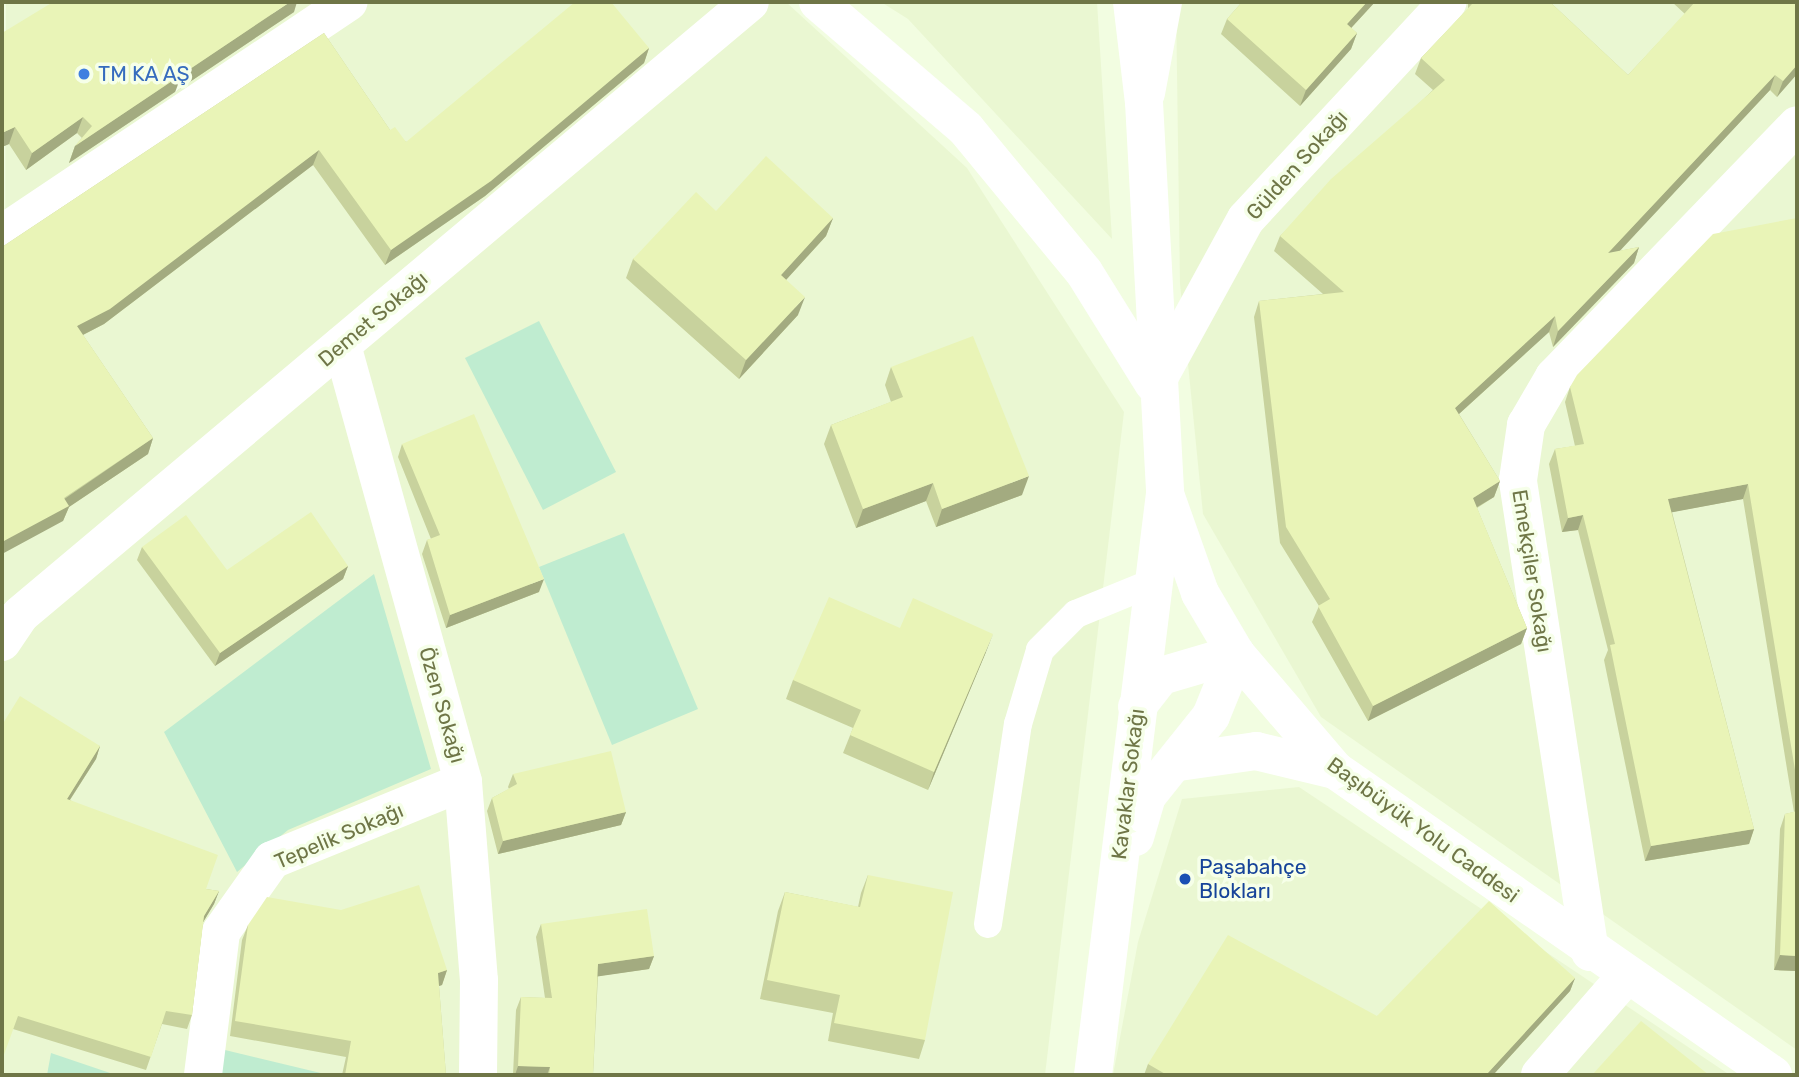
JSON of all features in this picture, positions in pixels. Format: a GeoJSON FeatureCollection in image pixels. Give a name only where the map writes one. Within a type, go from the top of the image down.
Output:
{"type":"FeatureCollection","features":[{"type":"Feature","properties":{"kind":"street"},"geometry":{"type":"LineString","coordinates":[[2,234],[348,2]]}},
{"type":"Feature","properties":{"kind":"street","name":"Demet Sokağı"},"geometry":{"type":"LineString","coordinates":[[2,642],[20,615],[750,2]]}},
{"type":"Feature","properties":{"kind":"street","name":"Başıbüyük Yolu Caddesi"},"geometry":{"type":"LineString","coordinates":[[818,2],[876,45],[966,129],[1084,272],[1155,385],[1165,494],[1200,593],[1236,654],[1335,770],[1590,952],[1773,1075]]}},
{"type":"Feature","properties":{"kind":"street"},"geometry":{"type":"LineString","coordinates":[[1132,2],[1144,102],[1155,385]]}},
{"type":"Feature","properties":{"kind":"street"},"geometry":{"type":"LineString","coordinates":[[1144,102],[1163,2]]}},
{"type":"Feature","properties":{"kind":"street","name":"Gülden Sokağı"},"geometry":{"type":"LineString","coordinates":[[1155,385],[1246,219],[1448,2]]}},
{"type":"Feature","properties":{"kind":"street","name":"Emekçiler Sokağı"},"geometry":{"type":"LineString","coordinates":[[1590,952],[1518,480],[1526,425],[1555,377],[1797,125]]}},
{"type":"Feature","properties":{"kind":"street","name":"Özen Sokağı"},"geometry":{"type":"LineString","coordinates":[[342,345],[463,782],[479,980],[478,1075]]}},
{"type":"Feature","properties":{"kind":"street","name":"Kavaklar Sokağı"},"geometry":{"type":"LineString","coordinates":[[1093,1075],[1165,494]]}},
{"type":"Feature","properties":{"kind":"street"},"geometry":{"type":"LineString","coordinates":[[1138,707],[1161,676],[1236,654]]}},
{"type":"Feature","properties":{"kind":"street"},"geometry":{"type":"LineString","coordinates":[[1110,923],[1147,796],[1179,762],[1211,716],[1236,654]]}},
{"type":"Feature","properties":{"kind":"street"},"geometry":{"type":"LineString","coordinates":[[1179,762],[1256,751],[1335,770]]}},
{"type":"Feature","properties":{"kind":"street","name":"Tepelik Sokağı"},"geometry":{"type":"LineString","coordinates":[[203,1075],[221,932],[272,860],[463,782]]}},
{"type":"Feature","properties":{"kind":"street"},"geometry":{"type":"LineString","coordinates":[[1540,1075],[1626,976]]}},
{"type":"Feature","properties":{"kind":"lane"},"geometry":{"type":"LineString","coordinates":[[988,924],[1018,724],[1040,650],[1076,614],[1154,582]]}},
{"type":"Feature","properties":{"kind":"shaded area"},"geometry":{"type":"Polygon","coordinates":[[[6,2],[786,2],[967,168],[1124,412],[1045,1075],[2,1075],[6,2]]]}},
{"type":"Feature","properties":{"kind":"shaded area"},"geometry":{"type":"Polygon","coordinates":[[[881,2],[1097,2],[1112,239],[908,19],[881,2]]]}},
{"type":"Feature","properties":{"kind":"shaded area"},"geometry":{"type":"Polygon","coordinates":[[[1176,2],[1797,2],[1797,1050],[1321,717],[1203,514],[1180,284],[1176,2]]]}},
{"type":"Feature","properties":{"kind":"shaded area"},"geometry":{"type":"Polygon","coordinates":[[[539,321],[616,472],[543,510],[465,358],[539,321]]]}},
{"type":"Feature","properties":{"kind":"shaded area"},"geometry":{"type":"Polygon","coordinates":[[[624,533],[698,709],[612,745],[539,567],[624,533]]]}},
{"type":"Feature","properties":{"kind":"shaded area"},"geometry":{"type":"Polygon","coordinates":[[[374,574],[431,769],[288,830],[237,872],[164,732],[374,574]]]}},
{"type":"Feature","properties":{"kind":"shaded area"},"geometry":{"type":"Polygon","coordinates":[[[1299,787],[1730,1075],[1113,1075],[1138,942],[1182,799],[1299,787]]]}},
{"type":"Feature","properties":{"kind":"shaded area"},"geometry":{"type":"Polygon","coordinates":[[[225,1050],[329,1075],[216,1075],[225,1050]]]}},
{"type":"Feature","properties":{"kind":"shaded area"},"geometry":{"type":"Polygon","coordinates":[[[51,1053],[116,1075],[47,1075],[51,1053]]]}},
{"type":"Feature","properties":{"kind":"building"},"geometry":{"type":"Polygon","coordinates":[[[53,2],[290,2],[75,146],[92,126],[83,117],[32,153],[15,127],[2,133],[2,33],[53,2]]]}},
{"type":"Feature","properties":{"kind":"building"},"geometry":{"type":"Polygon","coordinates":[[[575,2],[611,2],[649,48],[491,181],[391,250],[319,150],[110,309],[77,326],[153,438],[64,498],[69,506],[2,542],[2,247],[324,33],[390,130],[395,127],[406,142],[575,2]]]}},
{"type":"Feature","properties":{"kind":"building"},"geometry":{"type":"Polygon","coordinates":[[[1242,2],[1367,2],[1347,24],[1357,33],[1306,90],[1227,19],[1242,2]]]}},
{"type":"Feature","properties":{"kind":"building"},"geometry":{"type":"Polygon","coordinates":[[[1472,2],[1550,2],[1628,75],[1695,2],[1797,2],[1797,65],[1783,81],[1775,75],[1608,253],[1639,247],[1558,331],[1555,316],[1455,408],[1500,481],[1473,498],[1527,628],[1373,706],[1318,606],[1330,599],[1286,527],[1259,301],[1344,292],[1280,236],[1331,179],[1445,80],[1421,58],[1472,2]]]}},
{"type":"Feature","properties":{"kind":"building"},"geometry":{"type":"Polygon","coordinates":[[[766,156],[833,218],[781,275],[805,297],[746,360],[633,259],[696,192],[716,211],[766,156]]]}},
{"type":"Feature","properties":{"kind":"building"},"geometry":{"type":"Polygon","coordinates":[[[1797,218],[1797,782],[1748,484],[1668,499],[1754,829],[1651,846],[1610,645],[1615,644],[1583,515],[1568,518],[1555,449],[1584,444],[1570,387],[1577,375],[1713,234],[1797,218]]]}},
{"type":"Feature","properties":{"kind":"building"},"geometry":{"type":"Polygon","coordinates":[[[973,336],[1029,476],[942,509],[933,483],[863,509],[831,425],[903,397],[891,367],[973,336]]]}},
{"type":"Feature","properties":{"kind":"building"},"geometry":{"type":"Polygon","coordinates":[[[474,414],[544,579],[450,615],[427,540],[440,535],[402,444],[474,414]]]}},
{"type":"Feature","properties":{"kind":"building"},"geometry":{"type":"Polygon","coordinates":[[[311,512],[348,566],[220,653],[142,547],[186,515],[227,570],[311,512]]]}},
{"type":"Feature","properties":{"kind":"building"},"geometry":{"type":"Polygon","coordinates":[[[829,597],[900,628],[913,598],[993,634],[934,772],[850,735],[861,710],[793,680],[829,597]]]}},
{"type":"Feature","properties":{"kind":"building"},"geometry":{"type":"Polygon","coordinates":[[[20,696],[100,746],[67,799],[218,855],[206,889],[219,891],[204,916],[192,1015],[166,1011],[151,1057],[18,1016],[2,1060],[2,725],[20,696]]]}},
{"type":"Feature","properties":{"kind":"building"},"geometry":{"type":"Polygon","coordinates":[[[611,751],[626,812],[503,841],[492,798],[517,784],[513,774],[611,751]]]}},
{"type":"Feature","properties":{"kind":"building"},"geometry":{"type":"Polygon","coordinates":[[[1797,811],[1797,956],[1780,955],[1785,814],[1797,811]]]}},
{"type":"Feature","properties":{"kind":"building"},"geometry":{"type":"Polygon","coordinates":[[[868,875],[953,892],[925,1040],[834,1023],[840,995],[767,980],[785,892],[860,907],[868,875]]]}},
{"type":"Feature","properties":{"kind":"building"},"geometry":{"type":"Polygon","coordinates":[[[419,885],[447,970],[438,973],[446,1075],[345,1075],[351,1041],[235,1021],[248,925],[267,897],[341,910],[419,885]]]}},
{"type":"Feature","properties":{"kind":"building"},"geometry":{"type":"Polygon","coordinates":[[[1489,901],[1575,978],[1486,1075],[1167,1075],[1148,1064],[1228,935],[1377,1016],[1489,901]]]}},
{"type":"Feature","properties":{"kind":"building"},"geometry":{"type":"Polygon","coordinates":[[[647,909],[654,956],[598,964],[593,1075],[549,1075],[550,1067],[518,1066],[521,997],[552,998],[541,924],[647,909]]]}},
{"type":"Feature","properties":{"kind":"building"},"geometry":{"type":"Polygon","coordinates":[[[1641,1021],[1709,1075],[1592,1075],[1641,1021]]]}},
{"type":"Feature","properties":{"kind":"place","name":"TM KA AŞ"},"geometry":{"type":"Point","coordinates":[84,74]}},
{"type":"Feature","properties":{"kind":"place","name":"Paşabahçe Blokları"},"geometry":{"type":"Point","coordinates":[1185,879]}}]}
